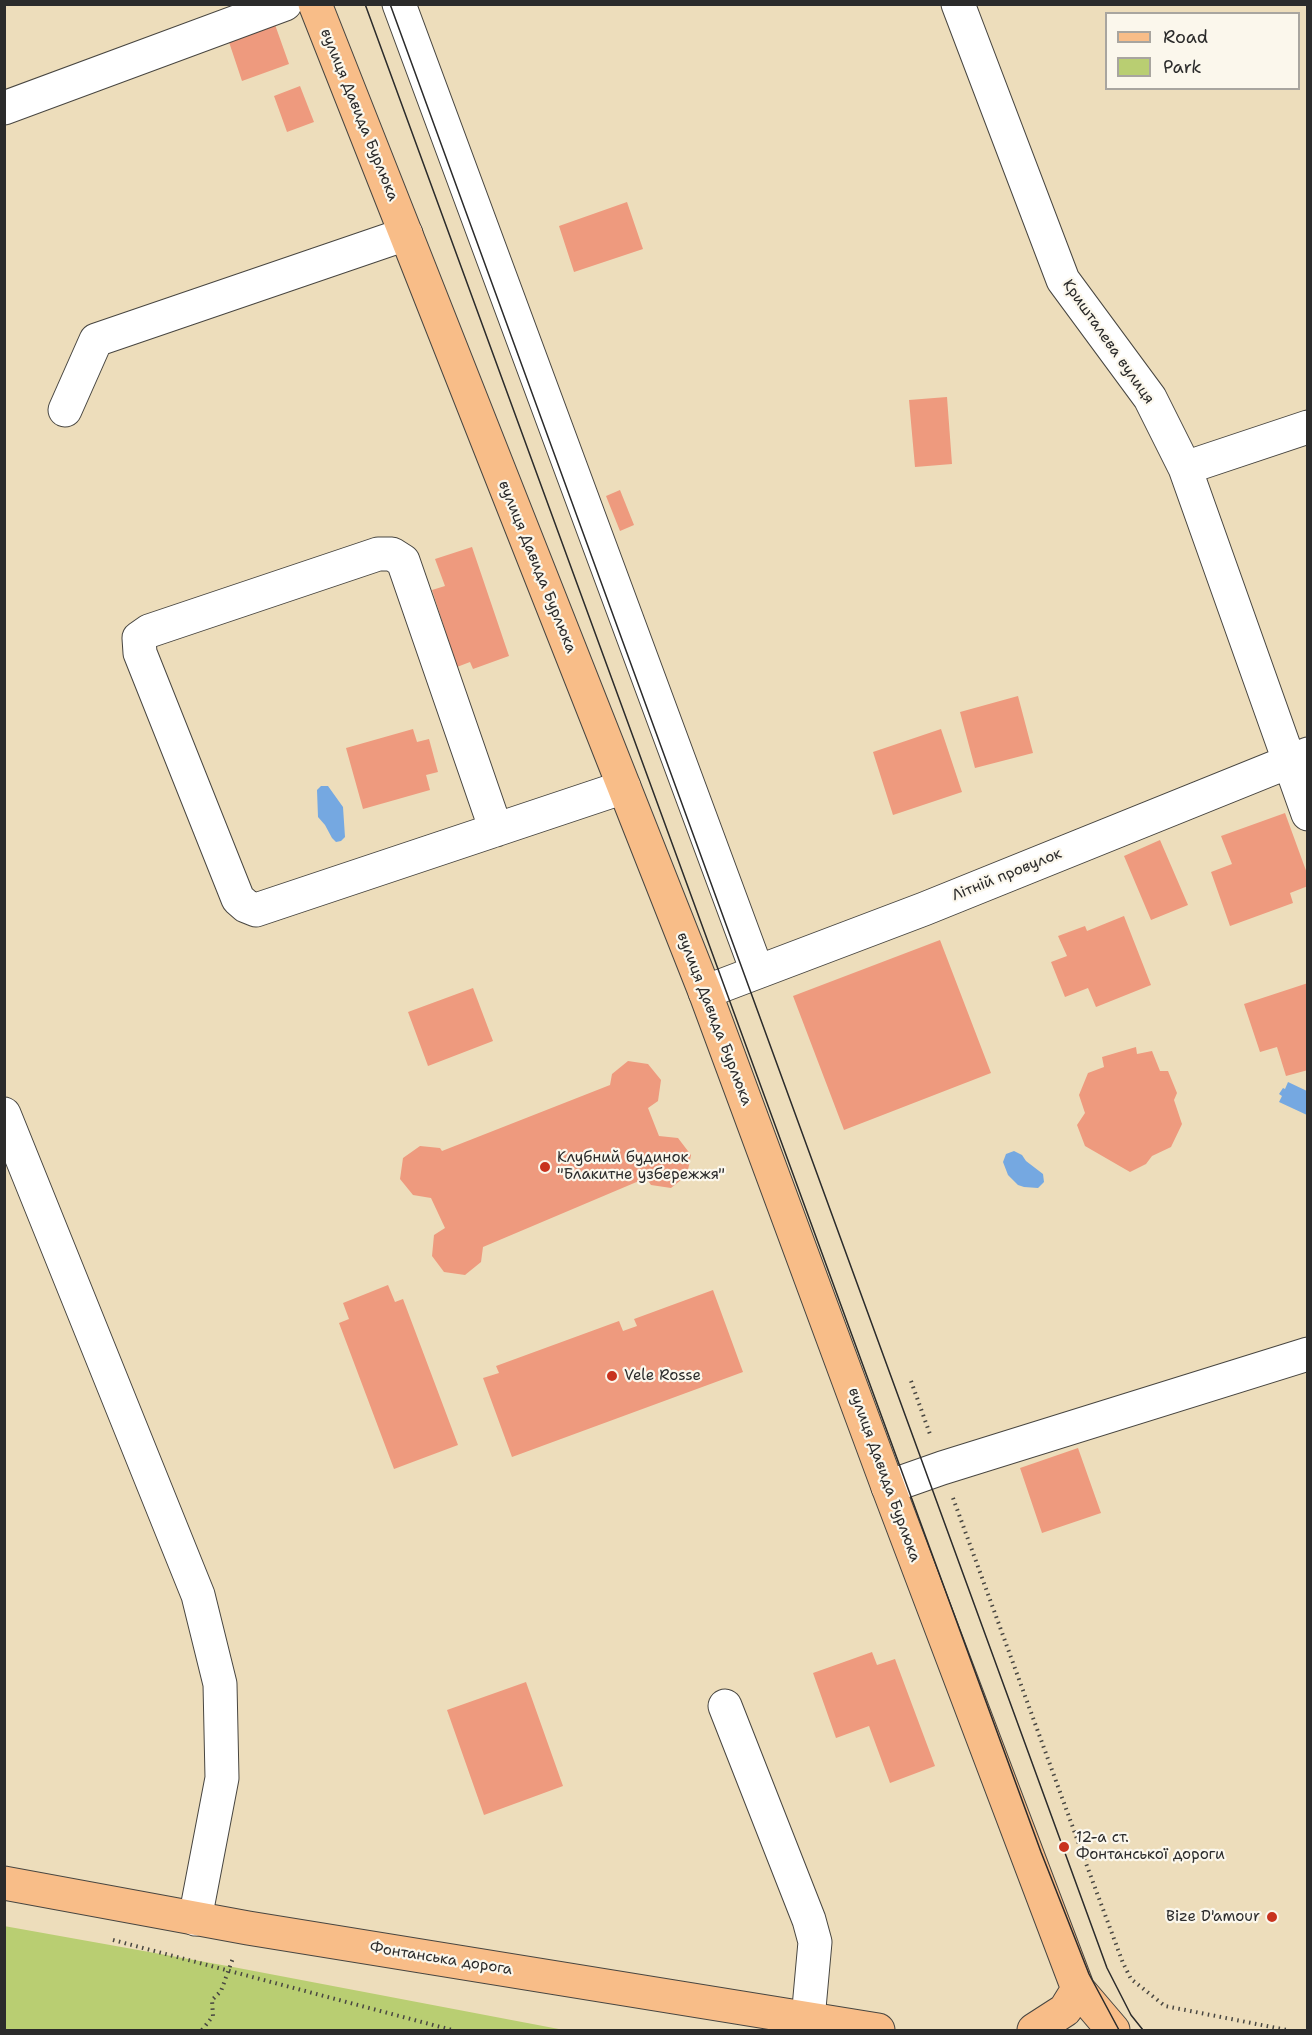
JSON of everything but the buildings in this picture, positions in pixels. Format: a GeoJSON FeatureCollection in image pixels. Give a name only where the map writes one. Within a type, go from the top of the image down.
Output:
{"type":"FeatureCollection","features":[{"type":"Feature","properties":{"kind":"main road","name":"вулиця Давида Бурлюка"},"geometry":{"type":"LineString","coordinates":[[315,4],[705,992],[1077,1989],[1113,2031]]}},
{"type":"Feature","properties":{"kind":"main road","name":"Фонтанська дорога"},"geometry":{"type":"LineString","coordinates":[[4,1883],[248,1928],[878,2031]]}},
{"type":"Feature","properties":{"kind":"main road"},"geometry":{"type":"LineString","coordinates":[[1034,2031],[1065,2010],[1077,1989]]}},
{"type":"Feature","properties":{"kind":"street"},"geometry":{"type":"LineString","coordinates":[[4,108],[285,4]]}},
{"type":"Feature","properties":{"kind":"street"},"geometry":{"type":"LineString","coordinates":[[399,4],[758,971]]}},
{"type":"Feature","properties":{"kind":"street","name":"Кришталева вулиця"},"geometry":{"type":"LineString","coordinates":[[958,4],[1063,280],[1150,398],[1185,468],[1298,757],[1308,814]]}},
{"type":"Feature","properties":{"kind":"street"},"geometry":{"type":"LineString","coordinates":[[65,411],[96,340],[406,234]]}},
{"type":"Feature","properties":{"kind":"street"},"geometry":{"type":"LineString","coordinates":[[1185,468],[1308,427]]}},
{"type":"Feature","properties":{"kind":"street"},"geometry":{"type":"LineString","coordinates":[[496,830],[404,561],[392,554],[378,554],[148,631],[139,638],[140,653],[238,898],[246,906],[256,910],[496,830],[624,787]]}},
{"type":"Feature","properties":{"kind":"street","name":"Літній провулок"},"geometry":{"type":"LineString","coordinates":[[705,992],[924,909],[1298,757]]}},
{"type":"Feature","properties":{"kind":"street"},"geometry":{"type":"LineString","coordinates":[[4,1114],[198,1595],[220,1684],[222,1778],[195,1919]]}},
{"type":"Feature","properties":{"kind":"street"},"geometry":{"type":"LineString","coordinates":[[888,1486],[1308,1353]]}},
{"type":"Feature","properties":{"kind":"street"},"geometry":{"type":"LineString","coordinates":[[725,1706],[809,1920],[815,1942],[808,2019]]}},
{"type":"Feature","properties":{"kind":"path"},"geometry":{"type":"LineString","coordinates":[[911,1381],[1084,1858],[1123,1963],[1131,1978],[1165,2006],[1287,2031]]}},
{"type":"Feature","properties":{"kind":"path"},"geometry":{"type":"LineString","coordinates":[[201,2031],[213,2016],[212,2000],[220,1991],[248,1928]]}},
{"type":"Feature","properties":{"kind":"path"},"geometry":{"type":"LineString","coordinates":[[105,1937],[452,2031]]}},
{"type":"Feature","properties":{"kind":"green space"},"geometry":{"type":"Polygon","coordinates":[[[4,1926],[233,1967],[564,2030],[5,2030],[4,1926]]]}},
{"type":"Feature","properties":{"kind":"water"},"geometry":{"type":"Polygon","coordinates":[[[321,786],[328,786],[343,807],[345,837],[341,841],[336,842],[332,838],[318,817],[317,790],[321,786]]]}},
{"type":"Feature","properties":{"kind":"water"},"geometry":{"type":"Polygon","coordinates":[[[1288,1082],[1307,1091],[1307,1115],[1279,1102],[1282,1096],[1279,1094],[1288,1082]]]}},
{"type":"Feature","properties":{"kind":"water"},"geometry":{"type":"Polygon","coordinates":[[[1014,1151],[1022,1155],[1043,1174],[1044,1182],[1038,1188],[1018,1185],[1008,1175],[1003,1162],[1006,1154],[1014,1151]]]}},
{"type":"Feature","properties":{"kind":"tram line"},"geometry":{"type":"LineString","coordinates":[[365,4],[1041,1852],[1089,1974],[1119,2030]]}},
{"type":"Feature","properties":{"kind":"tram line"},"geometry":{"type":"LineString","coordinates":[[390,4],[1107,1968],[1131,2015],[1143,2030]]}},
{"type":"Feature","properties":{"kind":"place","name":"Клубний будинок \"Блакитне узбережжя\""},"geometry":{"type":"Point","coordinates":[545,1167]}},
{"type":"Feature","properties":{"kind":"place","name":"Vele Rosse"},"geometry":{"type":"Point","coordinates":[612,1376]}},
{"type":"Feature","properties":{"kind":"place","name":"12-а ст. Фонтанської дороги"},"geometry":{"type":"Point","coordinates":[1064,1847]}},
{"type":"Feature","properties":{"kind":"place","name":"Bize D'amour"},"geometry":{"type":"Point","coordinates":[1272,1917]}}]}
